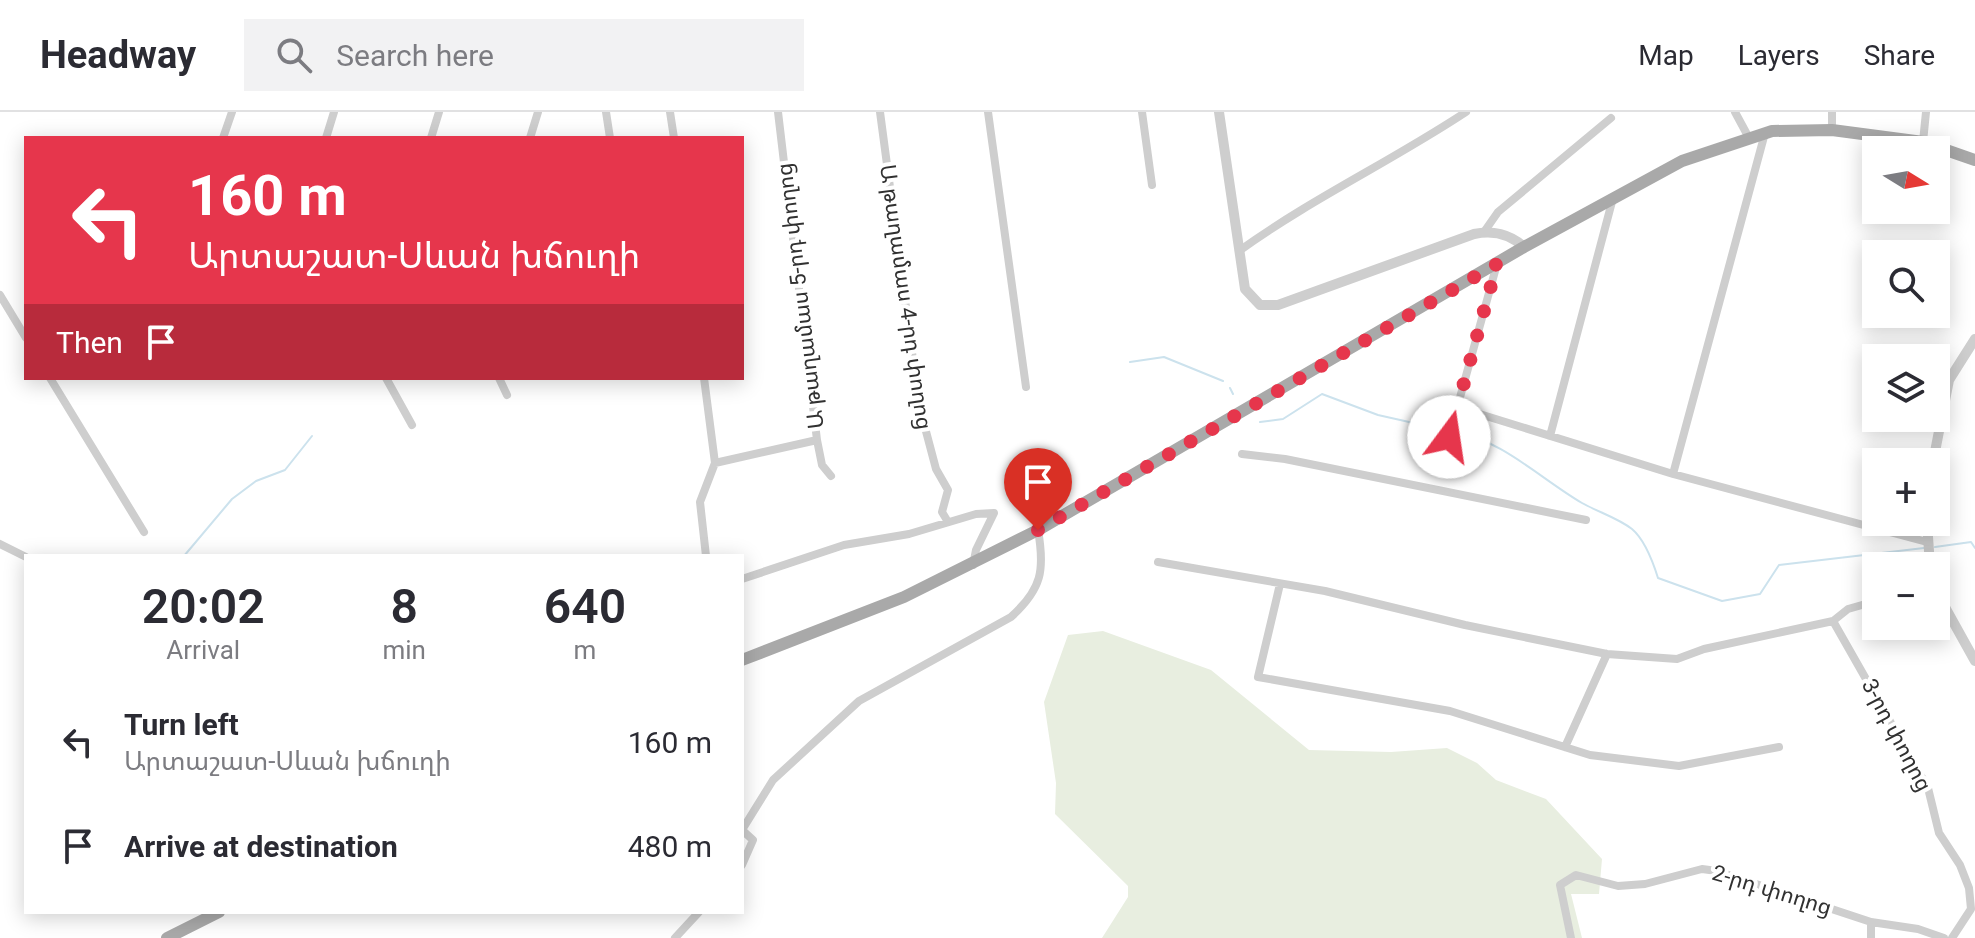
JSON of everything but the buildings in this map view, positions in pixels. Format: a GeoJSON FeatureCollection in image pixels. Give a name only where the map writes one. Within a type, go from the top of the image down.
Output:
{"type":"FeatureCollection","features":[{"type":"Feature","properties":{"kind":"main road"},"geometry":{"type":"LineString","coordinates":[[744,656],[904,597],[973,565],[1524,247],[1682,161],[1765,133],[1832,130],[1878,136]]}},
{"type":"Feature","properties":{"kind":"main road"},"geometry":{"type":"LineString","coordinates":[[1950,151],[1975,160]]}},
{"type":"Feature","properties":{"kind":"main road"},"geometry":{"type":"LineString","coordinates":[[167,938],[215,914]]}},
{"type":"Feature","properties":{"kind":"street"},"geometry":{"type":"LineString","coordinates":[[224,136],[232,112]]}},
{"type":"Feature","properties":{"kind":"street"},"geometry":{"type":"LineString","coordinates":[[327,136],[334,112]]}},
{"type":"Feature","properties":{"kind":"street"},"geometry":{"type":"LineString","coordinates":[[432,136],[439,112]]}},
{"type":"Feature","properties":{"kind":"street"},"geometry":{"type":"LineString","coordinates":[[531,136],[538,112]]}},
{"type":"Feature","properties":{"kind":"street"},"geometry":{"type":"LineString","coordinates":[[606,112],[610,136]]}},
{"type":"Feature","properties":{"kind":"street"},"geometry":{"type":"LineString","coordinates":[[670,112],[674,136]]}},
{"type":"Feature","properties":{"kind":"street","name":"Ա թաղամաս 5-րդ փողոց"},"geometry":{"type":"LineString","coordinates":[[778,112],[817,440],[822,465],[831,476]]}},
{"type":"Feature","properties":{"kind":"street","name":"Ա թաղամաս 4-րդ փողոց"},"geometry":{"type":"LineString","coordinates":[[880,112],[919,405],[936,469],[948,490],[942,512],[948,522]]}},
{"type":"Feature","properties":{"kind":"street"},"geometry":{"type":"LineString","coordinates":[[988,112],[1026,387]]}},
{"type":"Feature","properties":{"kind":"street"},"geometry":{"type":"LineString","coordinates":[[1142,112],[1152,185]]}},
{"type":"Feature","properties":{"kind":"street"},"geometry":{"type":"LineString","coordinates":[[1219,112],[1245,289],[1255,303],[1266,307],[1484,232],[1509,236],[1524,247]]}},
{"type":"Feature","properties":{"kind":"street"},"geometry":{"type":"LineString","coordinates":[[1239,251],[1271,228],[1412,148],[1466,112]]}},
{"type":"Feature","properties":{"kind":"street"},"geometry":{"type":"LineString","coordinates":[[1735,112],[1749,138]]}},
{"type":"Feature","properties":{"kind":"street"},"geometry":{"type":"LineString","coordinates":[[1832,112],[1832,130]]}},
{"type":"Feature","properties":{"kind":"street"},"geometry":{"type":"LineString","coordinates":[[1924,136],[1926,112]]}},
{"type":"Feature","properties":{"kind":"street"},"geometry":{"type":"LineString","coordinates":[[1484,232],[1498,212],[1611,118]]}},
{"type":"Feature","properties":{"kind":"street"},"geometry":{"type":"LineString","coordinates":[[1673,474],[1765,133]]}},
{"type":"Feature","properties":{"kind":"street"},"geometry":{"type":"LineString","coordinates":[[1550,436],[1613,198]]}},
{"type":"Feature","properties":{"kind":"street"},"geometry":{"type":"LineString","coordinates":[[1449,437],[1497,264]]}},
{"type":"Feature","properties":{"kind":"street"},"geometry":{"type":"LineString","coordinates":[[0,295],[24,335]]}},
{"type":"Feature","properties":{"kind":"street"},"geometry":{"type":"LineString","coordinates":[[1936,448],[1949,380],[1975,339]]}},
{"type":"Feature","properties":{"kind":"street"},"geometry":{"type":"LineString","coordinates":[[51,380],[144,532]]}},
{"type":"Feature","properties":{"kind":"street"},"geometry":{"type":"LineString","coordinates":[[387,380],[412,425]]}},
{"type":"Feature","properties":{"kind":"street"},"geometry":{"type":"LineString","coordinates":[[500,380],[507,395]]}},
{"type":"Feature","properties":{"kind":"street"},"geometry":{"type":"LineString","coordinates":[[704,380],[715,463],[700,502],[706,554]]}},
{"type":"Feature","properties":{"kind":"street"},"geometry":{"type":"LineString","coordinates":[[1457,407],[1673,474],[1927,542]]}},
{"type":"Feature","properties":{"kind":"street"},"geometry":{"type":"LineString","coordinates":[[715,463],[817,440]]}},
{"type":"Feature","properties":{"kind":"street"},"geometry":{"type":"LineString","coordinates":[[1242,454],[1285,459],[1586,520]]}},
{"type":"Feature","properties":{"kind":"street"},"geometry":{"type":"LineString","coordinates":[[744,578],[844,545],[909,534],[976,514],[994,513],[976,550],[973,565]]}},
{"type":"Feature","properties":{"kind":"street"},"geometry":{"type":"LineString","coordinates":[[744,827],[773,780],[859,701],[1011,617],[1029,601],[1039,581],[1042,551],[1038,530]]}},
{"type":"Feature","properties":{"kind":"street"},"geometry":{"type":"LineString","coordinates":[[1927,536],[1928,552]]}},
{"type":"Feature","properties":{"kind":"street"},"geometry":{"type":"LineString","coordinates":[[0,544],[24,556]]}},
{"type":"Feature","properties":{"kind":"street"},"geometry":{"type":"LineString","coordinates":[[1158,562],[1280,584],[1607,654],[1677,659],[1704,649],[1833,621],[1848,609],[1862,605]]}},
{"type":"Feature","properties":{"kind":"street"},"geometry":{"type":"LineString","coordinates":[[1280,584],[1258,677],[1450,711],[1506,732],[1590,755],[1679,766],[1779,747]]}},
{"type":"Feature","properties":{"kind":"street"},"geometry":{"type":"LineString","coordinates":[[1950,616],[1975,661]]}},
{"type":"Feature","properties":{"kind":"street","name":"3-րդ փողոց"},"geometry":{"type":"LineString","coordinates":[[1833,621],[1928,788],[1939,833],[1960,865],[1969,888],[1971,909],[1952,938]]}},
{"type":"Feature","properties":{"kind":"street"},"geometry":{"type":"LineString","coordinates":[[1565,747],[1607,654]]}},
{"type":"Feature","properties":{"kind":"street"},"geometry":{"type":"LineString","coordinates":[[744,832],[753,840],[744,860]]}},
{"type":"Feature","properties":{"kind":"street","name":"2-րդ փողոց"},"geometry":{"type":"LineString","coordinates":[[1571,938],[1560,885],[1576,875],[1618,886],[1645,884],[1702,869],[1717,871],[1871,922],[1918,929],[1944,938]]}},
{"type":"Feature","properties":{"kind":"street"},"geometry":{"type":"LineString","coordinates":[[675,938],[697,914]]}},
{"type":"Feature","properties":{"kind":"street"},"geometry":{"type":"LineString","coordinates":[[1871,922],[1871,938]]}},
{"type":"Feature","properties":{"kind":"shaded area"},"geometry":{"type":"Polygon","coordinates":[[[1103,631],[1211,670],[1309,750],[1391,752],[1447,748],[1477,763],[1496,780],[1546,799],[1602,859],[1599,894],[1571,894],[1582,938],[1102,938],[1128,897],[1128,886],[1055,814],[1056,783],[1044,702],[1068,635],[1103,631]]]}},
{"type":"Feature","properties":{"kind":"waterway"},"geometry":{"type":"LineString","coordinates":[[1130,362],[1164,357],[1223,381]]}},
{"type":"Feature","properties":{"kind":"waterway"},"geometry":{"type":"LineString","coordinates":[[1230,388],[1233,394]]}},
{"type":"Feature","properties":{"kind":"waterway"},"geometry":{"type":"LineString","coordinates":[[1260,422],[1283,419],[1322,394],[1378,415],[1449,431]]}},
{"type":"Feature","properties":{"kind":"waterway"},"geometry":{"type":"LineString","coordinates":[[1452,431],[1470,435],[1504,451],[1582,503],[1632,529],[1645,545],[1658,578],[1722,601],[1760,594],[1779,565],[1924,548]]}},
{"type":"Feature","properties":{"kind":"waterway"},"geometry":{"type":"LineString","coordinates":[[186,554],[232,499],[256,481],[285,470],[312,436]]}},
{"type":"Feature","properties":{"kind":"waterway"},"geometry":{"type":"LineString","coordinates":[[1935,547],[1971,542],[1975,548]]}},
{"type":"Feature","properties":{"kind":"route"},"geometry":{"type":"LineString","coordinates":[[1038,530],[1497,264],[1449,437]]}}]}
